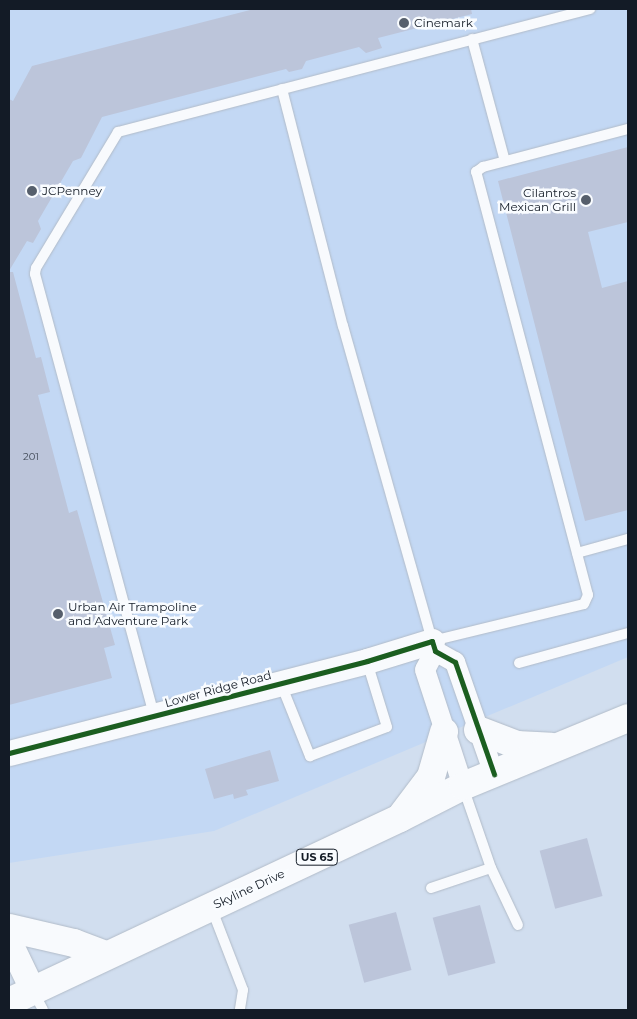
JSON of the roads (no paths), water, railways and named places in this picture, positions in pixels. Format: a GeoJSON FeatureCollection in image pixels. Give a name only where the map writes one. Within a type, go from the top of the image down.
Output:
{"type":"FeatureCollection","features":[{"type":"Feature","properties":{"kind":"highway","name":"Skyline Drive"},"geometry":{"type":"LineString","coordinates":[[28,1001],[106,955],[400,818],[463,786],[628,718]]}},
{"type":"Feature","properties":{"kind":"highway"},"geometry":{"type":"LineString","coordinates":[[478,730],[517,745],[558,747]]}},
{"type":"Feature","properties":{"kind":"highway"},"geometry":{"type":"LineString","coordinates":[[400,818],[431,777],[444,732]]}},
{"type":"Feature","properties":{"kind":"highway"},"geometry":{"type":"LineString","coordinates":[[9,928],[74,943],[106,955]]}},
{"type":"Feature","properties":{"kind":"street","name":"Lower Ridge Road"},"geometry":{"type":"LineString","coordinates":[[9,753],[367,661],[433,646]]}},
{"type":"Feature","properties":{"kind":"street"},"geometry":{"type":"LineString","coordinates":[[463,786],[425,670],[433,646],[455,662],[494,774]]}},
{"type":"Feature","properties":{"kind":"street"},"geometry":{"type":"LineString","coordinates":[[9,941],[28,1001]]}},
{"type":"Feature","properties":{"kind":"lane"},"geometry":{"type":"LineString","coordinates":[[154,716],[35,274],[36,268],[118,132],[590,9]]}},
{"type":"Feature","properties":{"kind":"lane"},"geometry":{"type":"LineString","coordinates":[[472,40],[505,161]]}},
{"type":"Feature","properties":{"kind":"lane"},"geometry":{"type":"LineString","coordinates":[[282,89],[343,326],[433,646],[584,604],[588,595],[476,172],[483,167],[628,129]]}},
{"type":"Feature","properties":{"kind":"lane"},"geometry":{"type":"LineString","coordinates":[[577,553],[628,539]]}},
{"type":"Feature","properties":{"kind":"lane"},"geometry":{"type":"LineString","coordinates":[[519,663],[628,633]]}},
{"type":"Feature","properties":{"kind":"lane"},"geometry":{"type":"LineString","coordinates":[[281,683],[310,756],[387,727],[367,661]]}},
{"type":"Feature","properties":{"kind":"lane"},"geometry":{"type":"LineString","coordinates":[[463,786],[491,868],[518,924]]}},
{"type":"Feature","properties":{"kind":"lane"},"geometry":{"type":"LineString","coordinates":[[431,888],[491,868]]}},
{"type":"Feature","properties":{"kind":"lane"},"geometry":{"type":"LineString","coordinates":[[211,906],[243,990],[240,1010]]}},
{"type":"Feature","properties":{"kind":"place","name":"Cinemark"},"geometry":{"type":"Point","coordinates":[404,23]}},
{"type":"Feature","properties":{"kind":"place","name":"JCPenney"},"geometry":{"type":"Point","coordinates":[32,191]}},
{"type":"Feature","properties":{"kind":"place","name":"Cilantros Mexican Grill"},"geometry":{"type":"Point","coordinates":[586,200]}},
{"type":"Feature","properties":{"kind":"place","name":"Urban Air Trampoline and Adventure Park"},"geometry":{"type":"Point","coordinates":[58,614]}}]}
